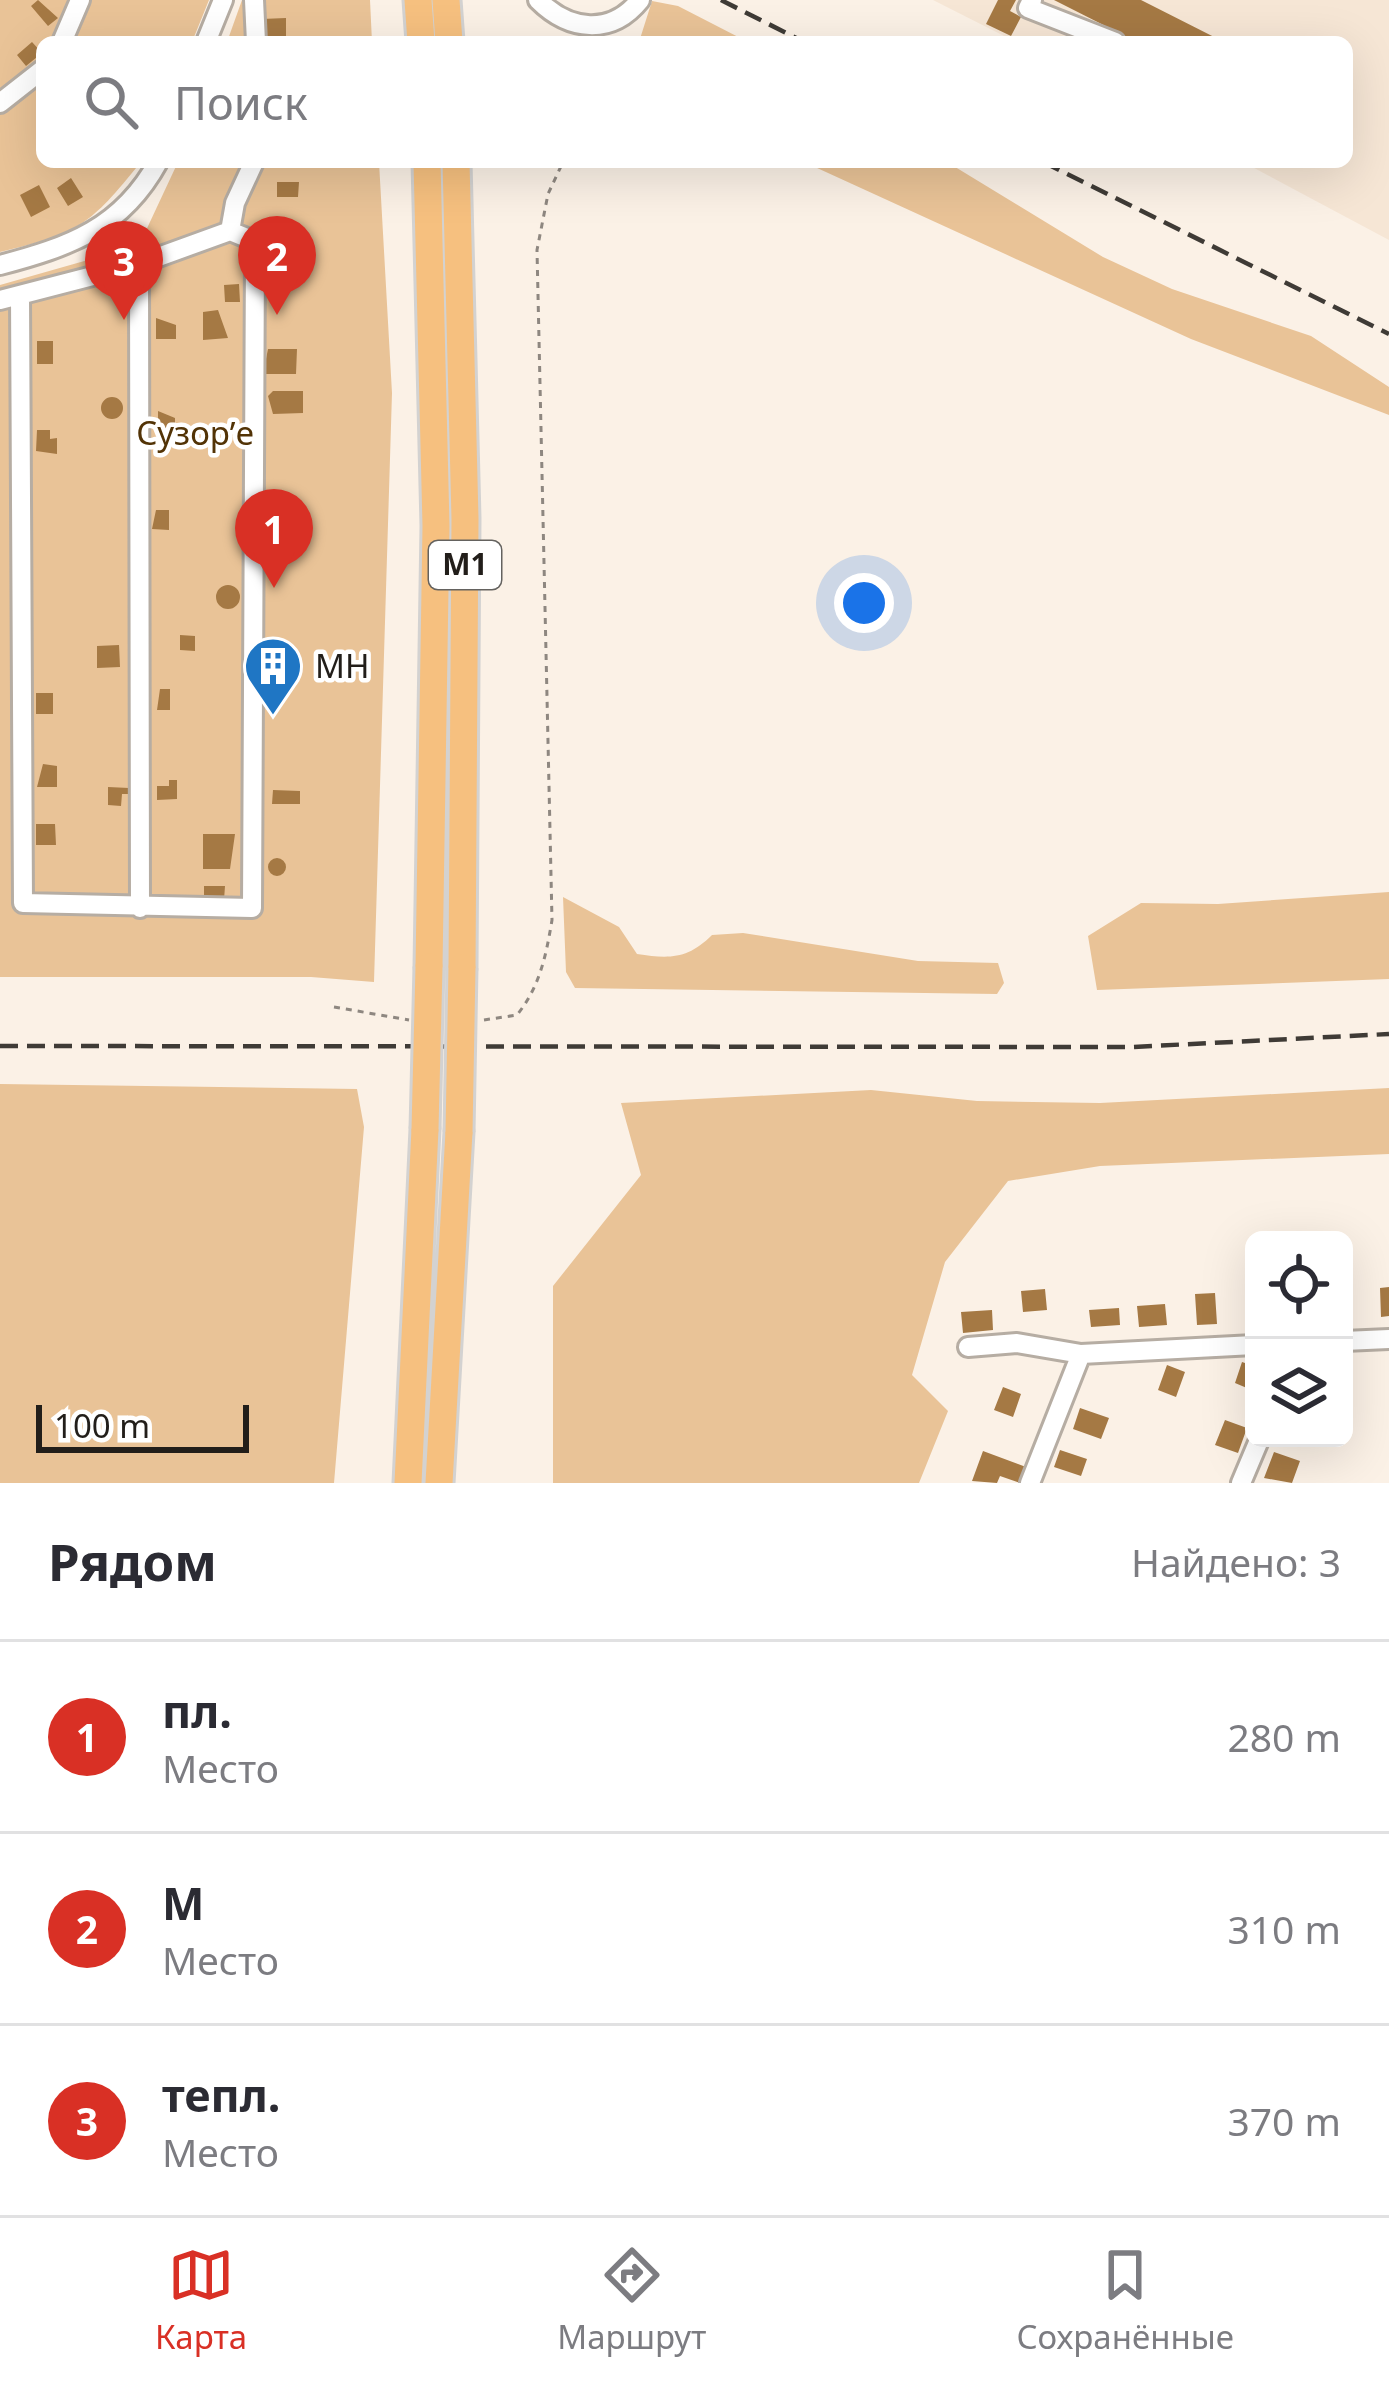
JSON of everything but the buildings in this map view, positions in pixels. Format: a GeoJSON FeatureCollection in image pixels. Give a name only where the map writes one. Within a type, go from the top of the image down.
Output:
{"type":"FeatureCollection","features":[{"type":"Feature","properties":{"kind":"highway"},"geometry":{"type":"LineString","coordinates":[[418,0],[421,36]]}},
{"type":"Feature","properties":{"kind":"highway"},"geometry":{"type":"LineString","coordinates":[[446,0],[449,36]]}},
{"type":"Feature","properties":{"kind":"highway","name":"М1"},"geometry":{"type":"LineString","coordinates":[[408,1483],[429,967],[436,526],[428,168]]}},
{"type":"Feature","properties":{"kind":"highway","name":"М1"},"geometry":{"type":"LineString","coordinates":[[439,1483],[459,1132],[462,968],[465,519],[457,168]]}},
{"type":"Feature","properties":{"kind":"street"},"geometry":{"type":"LineString","coordinates":[[65,36],[80,0]]}},
{"type":"Feature","properties":{"kind":"street"},"geometry":{"type":"LineString","coordinates":[[208,36],[223,0]]}},
{"type":"Feature","properties":{"kind":"street"},"geometry":{"type":"LineString","coordinates":[[254,0],[256,36]]}},
{"type":"Feature","properties":{"kind":"street"},"geometry":{"type":"LineString","coordinates":[[538,0],[553,15],[594,27],[617,21],[640,0]]}},
{"type":"Feature","properties":{"kind":"street"},"geometry":{"type":"LineString","coordinates":[[1032,0],[1028,8],[1100,36]]}},
{"type":"Feature","properties":{"kind":"street"},"geometry":{"type":"LineString","coordinates":[[0,103],[36,75]]}},
{"type":"Feature","properties":{"kind":"street"},"geometry":{"type":"LineString","coordinates":[[0,265],[95,233],[132,201],[154,168]]}},
{"type":"Feature","properties":{"kind":"street"},"geometry":{"type":"LineString","coordinates":[[230,231],[235,203],[251,168]]}},
{"type":"Feature","properties":{"kind":"street"},"geometry":{"type":"LineString","coordinates":[[0,300],[139,264],[230,231],[248,238],[256,251],[252,908],[0,904]]}},
{"type":"Feature","properties":{"kind":"street"},"geometry":{"type":"LineString","coordinates":[[139,264],[140,908]]}},
{"type":"Feature","properties":{"kind":"street"},"geometry":{"type":"LineString","coordinates":[[20,295],[23,903]]}},
{"type":"Feature","properties":{"kind":"street"},"geometry":{"type":"LineString","coordinates":[[1353,1341],[1389,1339]]}},
{"type":"Feature","properties":{"kind":"street"},"geometry":{"type":"LineString","coordinates":[[968,1347],[1017,1343],[1081,1354],[1245,1345]]}},
{"type":"Feature","properties":{"kind":"street"},"geometry":{"type":"LineString","coordinates":[[1030,1483],[1081,1354]]}},
{"type":"Feature","properties":{"kind":"street"},"geometry":{"type":"LineString","coordinates":[[1241,1483],[1256,1447]]}},
{"type":"Feature","properties":{"kind":"path"},"geometry":{"type":"LineString","coordinates":[[474,1020],[517,1016],[527,1004],[540,979],[552,920],[538,250],[548,194],[560,168]]}},
{"type":"Feature","properties":{"kind":"path"},"geometry":{"type":"LineString","coordinates":[[334,1007],[428,1020]]}},
{"type":"Feature","properties":{"kind":"shaded area"},"geometry":{"type":"Polygon","coordinates":[[[933,0],[1389,0],[1389,240],[1254,168],[1353,168],[1353,36],[1004,36],[933,0]]]}},
{"type":"Feature","properties":{"kind":"green space"},"geometry":{"type":"Polygon","coordinates":[[[0,0],[209,0],[194,36],[36,36],[36,168],[136,168],[81,224],[0,252],[0,0]]]}},
{"type":"Feature","properties":{"kind":"green space"},"geometry":{"type":"Polygon","coordinates":[[[242,0],[370,0],[372,36],[229,36],[242,0]]]}},
{"type":"Feature","properties":{"kind":"green space"},"geometry":{"type":"Polygon","coordinates":[[[652,1],[678,6],[736,36],[641,36],[652,1]]]}},
{"type":"Feature","properties":{"kind":"green space","name":"Сузорʼе"},"geometry":{"type":"Polygon","coordinates":[[[175,168],[379,168],[392,393],[374,982],[311,977],[0,977],[0,285],[130,248],[142,239],[175,168]]]}},
{"type":"Feature","properties":{"kind":"green space"},"geometry":{"type":"Polygon","coordinates":[[[817,168],[957,168],[1103,257],[1172,289],[1311,336],[1389,387],[1389,415],[1191,339],[817,168]]]}},
{"type":"Feature","properties":{"kind":"green space"},"geometry":{"type":"Polygon","coordinates":[[[1389,892],[1389,979],[1097,990],[1088,936],[1141,903],[1218,904],[1389,892]]]}},
{"type":"Feature","properties":{"kind":"green space"},"geometry":{"type":"Polygon","coordinates":[[[563,897],[619,927],[637,954],[678,955],[712,935],[743,933],[918,961],[998,963],[1004,983],[997,994],[575,988],[566,972],[563,897]]]}},
{"type":"Feature","properties":{"kind":"green space"},"geometry":{"type":"Polygon","coordinates":[[[0,1084],[357,1089],[364,1127],[334,1483],[0,1483],[0,1084]]]}},
{"type":"Feature","properties":{"kind":"green space"},"geometry":{"type":"Polygon","coordinates":[[[1389,1088],[1389,1154],[1100,1166],[1008,1181],[945,1262],[912,1375],[948,1411],[919,1483],[553,1483],[553,1286],[641,1175],[621,1103],[871,1090],[977,1101],[1100,1103],[1389,1088]]]}},
{"type":"Feature","properties":{"kind":"railway"},"geometry":{"type":"LineString","coordinates":[[721,0],[792,36]]}},
{"type":"Feature","properties":{"kind":"railway"},"geometry":{"type":"LineString","coordinates":[[1055,168],[1389,334]]}},
{"type":"Feature","properties":{"kind":"railway"},"geometry":{"type":"LineString","coordinates":[[0,1046],[1132,1047],[1389,1034]]}},
{"type":"Feature","properties":{"kind":"place","name":"М"},"geometry":{"type":"Point","coordinates":[277,315]}},
{"type":"Feature","properties":{"kind":"place","name":"тепл."},"geometry":{"type":"Point","coordinates":[124,320]}},
{"type":"Feature","properties":{"kind":"place","name":"пл."},"geometry":{"type":"Point","coordinates":[274,588]}},
{"type":"Feature","properties":{"kind":"place","name":"МН"},"geometry":{"type":"Point","coordinates":[273,717]}}]}
